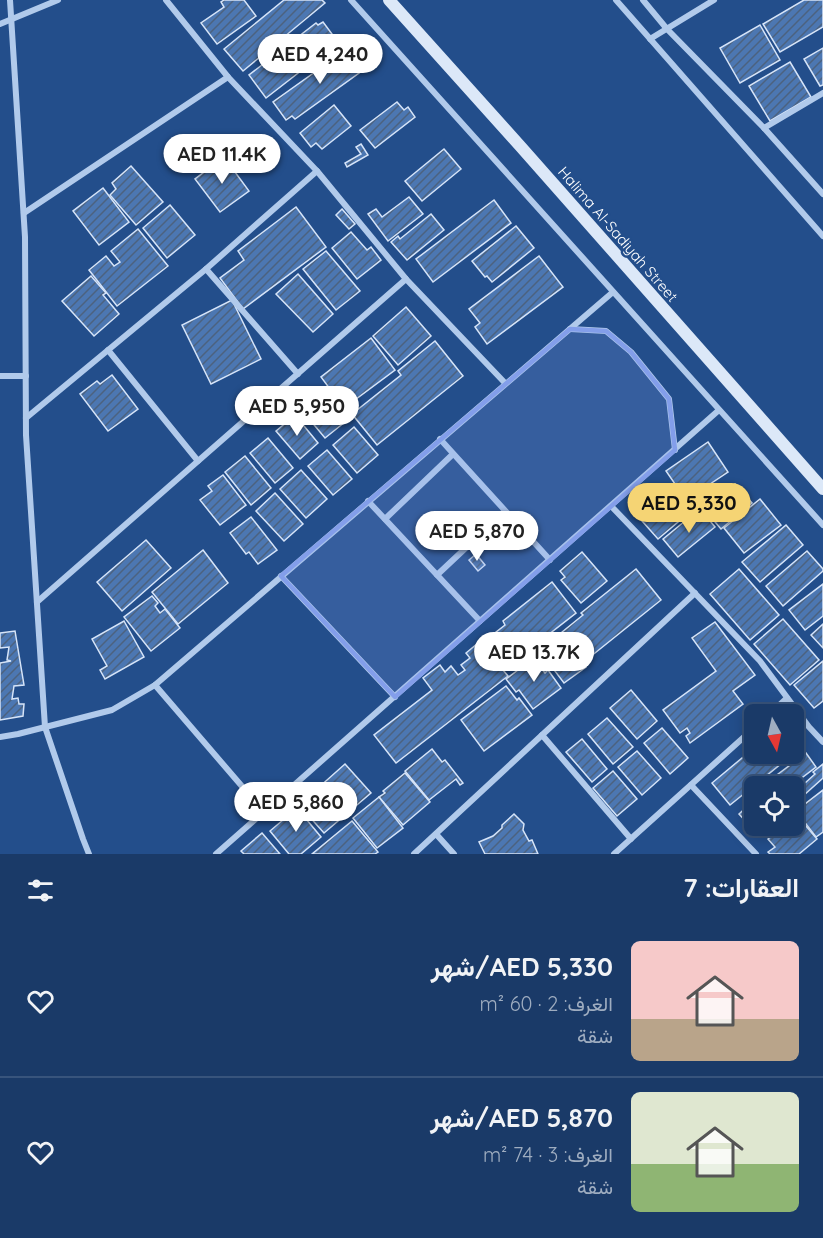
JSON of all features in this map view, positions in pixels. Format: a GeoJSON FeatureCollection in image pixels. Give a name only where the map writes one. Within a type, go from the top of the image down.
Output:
{"type":"FeatureCollection","features":[{"type":"Feature","properties":{"kind":"street"},"geometry":{"type":"LineString","coordinates":[[10,0],[25,237],[26,418],[45,727],[89,854]]}},
{"type":"Feature","properties":{"kind":"street"},"geometry":{"type":"LineString","coordinates":[[0,24],[58,0]]}},
{"type":"Feature","properties":{"kind":"street"},"geometry":{"type":"LineString","coordinates":[[166,0],[228,77],[317,171],[406,279],[505,383]]}},
{"type":"Feature","properties":{"kind":"street"},"geometry":{"type":"LineString","coordinates":[[351,0],[823,525]]}},
{"type":"Feature","properties":{"kind":"street","name":"Halima Al-Sadiyah Street"},"geometry":{"type":"LineString","coordinates":[[389,0],[823,489]]}},
{"type":"Feature","properties":{"kind":"street"},"geometry":{"type":"LineString","coordinates":[[616,0],[823,236]]}},
{"type":"Feature","properties":{"kind":"street"},"geometry":{"type":"LineString","coordinates":[[643,0],[667,29],[764,128],[823,194]]}},
{"type":"Feature","properties":{"kind":"street"},"geometry":{"type":"LineString","coordinates":[[650,39],[714,0]]}},
{"type":"Feature","properties":{"kind":"street"},"geometry":{"type":"LineString","coordinates":[[24,213],[228,77]]}},
{"type":"Feature","properties":{"kind":"street"},"geometry":{"type":"LineString","coordinates":[[764,128],[823,93]]}},
{"type":"Feature","properties":{"kind":"street"},"geometry":{"type":"LineString","coordinates":[[26,418],[206,269],[317,171]]}},
{"type":"Feature","properties":{"kind":"street"},"geometry":{"type":"LineString","coordinates":[[206,269],[298,374]]}},
{"type":"Feature","properties":{"kind":"street"},"geometry":{"type":"LineString","coordinates":[[37,602],[406,279]]}},
{"type":"Feature","properties":{"kind":"street"},"geometry":{"type":"LineString","coordinates":[[0,737],[111,710],[155,685],[613,292]]}},
{"type":"Feature","properties":{"kind":"street"},"geometry":{"type":"LineString","coordinates":[[570,329],[606,331],[631,352],[669,399],[675,450]]}},
{"type":"Feature","properties":{"kind":"street"},"geometry":{"type":"LineString","coordinates":[[108,350],[198,461]]}},
{"type":"Feature","properties":{"kind":"street"},"geometry":{"type":"LineString","coordinates":[[0,376],[26,376]]}},
{"type":"Feature","properties":{"kind":"street"},"geometry":{"type":"LineString","coordinates":[[219,853],[719,410]]}},
{"type":"Feature","properties":{"kind":"street"},"geometry":{"type":"LineString","coordinates":[[440,439],[550,560]]}},
{"type":"Feature","properties":{"kind":"street"},"geometry":{"type":"LineString","coordinates":[[386,519],[453,454]]}},
{"type":"Feature","properties":{"kind":"street"},"geometry":{"type":"LineString","coordinates":[[369,501],[480,621]]}},
{"type":"Feature","properties":{"kind":"street"},"geometry":{"type":"LineString","coordinates":[[611,506],[760,661],[809,727],[823,742]]}},
{"type":"Feature","properties":{"kind":"street"},"geometry":{"type":"LineString","coordinates":[[436,574],[505,511]]}},
{"type":"Feature","properties":{"kind":"street"},"geometry":{"type":"LineString","coordinates":[[281,576],[395,697]]}},
{"type":"Feature","properties":{"kind":"street"},"geometry":{"type":"LineString","coordinates":[[414,854],[695,593]]}},
{"type":"Feature","properties":{"kind":"street"},"geometry":{"type":"LineString","coordinates":[[155,685],[264,812]]}},
{"type":"Feature","properties":{"kind":"street"},"geometry":{"type":"LineString","coordinates":[[781,704],[787,698]]}},
{"type":"Feature","properties":{"kind":"street"},"geometry":{"type":"LineString","coordinates":[[542,735],[631,839]]}},
{"type":"Feature","properties":{"kind":"street"},"geometry":{"type":"LineString","coordinates":[[614,854],[744,737]]}},
{"type":"Feature","properties":{"kind":"street"},"geometry":{"type":"LineString","coordinates":[[691,785],[756,854]]}},
{"type":"Feature","properties":{"kind":"street"},"geometry":{"type":"LineString","coordinates":[[436,834],[454,854]]}},
{"type":"Feature","properties":{"kind":"highlighted area"},"geometry":{"type":"Polygon","coordinates":[[[570,329],[606,331],[631,352],[669,399],[675,450],[395,697],[281,576],[570,329]]]}},
{"type":"Feature","properties":{"kind":"building"},"geometry":{"type":"Polygon","coordinates":[[[244,0],[256,16],[217,44],[201,23],[224,7],[221,2],[244,0]]]}},
{"type":"Feature","properties":{"kind":"building"},"geometry":{"type":"Polygon","coordinates":[[[284,0],[322,0],[325,3],[243,71],[224,49],[284,0]]]}},
{"type":"Feature","properties":{"kind":"building"},"geometry":{"type":"Polygon","coordinates":[[[804,0],[823,0],[823,27],[780,52],[763,24],[804,0]]]}},
{"type":"Feature","properties":{"kind":"building"},"geometry":{"type":"Polygon","coordinates":[[[323,22],[338,42],[266,98],[249,75],[316,23],[318,25],[323,22]]]}},
{"type":"Feature","properties":{"kind":"building"},"geometry":{"type":"Polygon","coordinates":[[[760,25],[780,60],[740,83],[720,48],[760,25]]]}},
{"type":"Feature","properties":{"kind":"building"},"geometry":{"type":"Polygon","coordinates":[[[350,47],[366,68],[295,119],[292,116],[286,120],[273,102],[350,47]]]}},
{"type":"Feature","properties":{"kind":"building"},"geometry":{"type":"Polygon","coordinates":[[[823,48],[823,85],[820,86],[804,59],[823,48]]]}},
{"type":"Feature","properties":{"kind":"building"},"geometry":{"type":"Polygon","coordinates":[[[790,62],[811,97],[770,121],[749,86],[790,62]]]}},
{"type":"Feature","properties":{"kind":"building"},"geometry":{"type":"Polygon","coordinates":[[[397,102],[404,110],[408,107],[415,117],[375,148],[360,130],[397,102]]]}},
{"type":"Feature","properties":{"kind":"building"},"geometry":{"type":"Polygon","coordinates":[[[334,105],[351,126],[322,149],[316,143],[311,147],[300,133],[334,105]]]}},
{"type":"Feature","properties":{"kind":"building"},"geometry":{"type":"Polygon","coordinates":[[[361,144],[368,155],[347,167],[345,163],[361,154],[356,147],[361,144]]]}},
{"type":"Feature","properties":{"kind":"building"},"geometry":{"type":"Polygon","coordinates":[[[444,149],[461,169],[422,201],[405,181],[444,149]]]}},
{"type":"Feature","properties":{"kind":"building"},"geometry":{"type":"Polygon","coordinates":[[[224,157],[249,191],[220,212],[195,179],[224,157]]]}},
{"type":"Feature","properties":{"kind":"building"},"geometry":{"type":"Polygon","coordinates":[[[131,166],[163,202],[136,225],[110,195],[116,189],[112,183],[131,166]]]}},
{"type":"Feature","properties":{"kind":"building"},"geometry":{"type":"Polygon","coordinates":[[[103,188],[129,222],[99,245],[73,211],[103,188]]]}},
{"type":"Feature","properties":{"kind":"building"},"geometry":{"type":"Polygon","coordinates":[[[409,197],[423,214],[388,241],[368,214],[376,209],[382,217],[409,197]]]}},
{"type":"Feature","properties":{"kind":"building"},"geometry":{"type":"Polygon","coordinates":[[[494,200],[511,223],[433,282],[416,259],[494,200]]]}},
{"type":"Feature","properties":{"kind":"building"},"geometry":{"type":"Polygon","coordinates":[[[170,205],[195,235],[167,258],[143,228],[170,205]]]}},
{"type":"Feature","properties":{"kind":"building"},"geometry":{"type":"Polygon","coordinates":[[[296,207],[326,247],[243,309],[220,278],[244,260],[238,251],[296,207]]]}},
{"type":"Feature","properties":{"kind":"building"},"geometry":{"type":"Polygon","coordinates":[[[342,209],[355,224],[349,229],[336,215],[342,209]]]}},
{"type":"Feature","properties":{"kind":"building"},"geometry":{"type":"Polygon","coordinates":[[[431,214],[444,230],[407,260],[391,242],[398,236],[400,239],[431,214]]]}},
{"type":"Feature","properties":{"kind":"building"},"geometry":{"type":"Polygon","coordinates":[[[516,226],[534,248],[492,282],[472,261],[516,226]]]}},
{"type":"Feature","properties":{"kind":"building"},"geometry":{"type":"Polygon","coordinates":[[[138,229],[168,266],[117,306],[89,270],[106,256],[114,266],[120,262],[111,251],[138,229]]]}},
{"type":"Feature","properties":{"kind":"building"},"geometry":{"type":"Polygon","coordinates":[[[351,232],[367,250],[371,247],[381,260],[357,279],[332,248],[351,232]]]}},
{"type":"Feature","properties":{"kind":"building"},"geometry":{"type":"Polygon","coordinates":[[[326,251],[360,291],[336,310],[303,269],[326,251]]]}},
{"type":"Feature","properties":{"kind":"building"},"geometry":{"type":"Polygon","coordinates":[[[539,256],[563,287],[487,344],[475,327],[480,323],[469,309],[539,256]]]}},
{"type":"Feature","properties":{"kind":"building"},"geometry":{"type":"Polygon","coordinates":[[[298,274],[333,314],[313,332],[276,294],[298,274]]]}},
{"type":"Feature","properties":{"kind":"building"},"geometry":{"type":"Polygon","coordinates":[[[91,276],[106,293],[103,295],[119,314],[94,336],[62,301],[91,276]]]}},
{"type":"Feature","properties":{"kind":"building"},"geometry":{"type":"Polygon","coordinates":[[[232,300],[261,359],[211,384],[182,325],[232,300]]]}},
{"type":"Feature","properties":{"kind":"building"},"geometry":{"type":"Polygon","coordinates":[[[406,307],[431,336],[398,365],[373,336],[406,307]]]}},
{"type":"Feature","properties":{"kind":"building"},"geometry":{"type":"Polygon","coordinates":[[[371,338],[395,370],[344,408],[321,377],[371,338]]]}},
{"type":"Feature","properties":{"kind":"building"},"geometry":{"type":"Polygon","coordinates":[[[435,341],[463,376],[377,445],[352,414],[401,375],[398,371],[435,341]]]}},
{"type":"Feature","properties":{"kind":"building"},"geometry":{"type":"Polygon","coordinates":[[[112,375],[138,409],[108,431],[80,394],[97,381],[100,384],[112,375]]]}},
{"type":"Feature","properties":{"kind":"building"},"geometry":{"type":"Polygon","coordinates":[[[320,392],[345,422],[325,438],[300,408],[320,392]]]}},
{"type":"Feature","properties":{"kind":"building"},"geometry":{"type":"Polygon","coordinates":[[[295,415],[318,443],[300,459],[276,431],[295,415]]]}},
{"type":"Feature","properties":{"kind":"building"},"geometry":{"type":"Polygon","coordinates":[[[354,427],[378,455],[357,473],[333,445],[354,427]]]}},
{"type":"Feature","properties":{"kind":"building"},"geometry":{"type":"Polygon","coordinates":[[[268,438],[293,468],[275,483],[250,453],[268,438]]]}},
{"type":"Feature","properties":{"kind":"building"},"geometry":{"type":"Polygon","coordinates":[[[708,442],[728,472],[686,500],[666,471],[708,442]]]}},
{"type":"Feature","properties":{"kind":"building"},"geometry":{"type":"Polygon","coordinates":[[[327,450],[352,479],[333,495],[308,466],[327,450]]]}},
{"type":"Feature","properties":{"kind":"building"},"geometry":{"type":"Polygon","coordinates":[[[245,456],[271,488],[251,505],[225,472],[245,456]]]}},
{"type":"Feature","properties":{"kind":"building"},"geometry":{"type":"Polygon","coordinates":[[[301,470],[327,499],[306,518],[280,489],[301,470]]]}},
{"type":"Feature","properties":{"kind":"building"},"geometry":{"type":"Polygon","coordinates":[[[223,475],[246,505],[220,525],[200,500],[212,491],[208,486],[223,475]]]}},
{"type":"Feature","properties":{"kind":"building"},"geometry":{"type":"Polygon","coordinates":[[[735,484],[752,503],[721,529],[705,510],[735,484]]]}},
{"type":"Feature","properties":{"kind":"building"},"geometry":{"type":"Polygon","coordinates":[[[667,485],[690,512],[658,539],[635,513],[667,485]]]}},
{"type":"Feature","properties":{"kind":"building"},"geometry":{"type":"Polygon","coordinates":[[[275,493],[303,524],[284,541],[256,511],[275,493]]]}},
{"type":"Feature","properties":{"kind":"building"},"geometry":{"type":"Polygon","coordinates":[[[760,499],[781,525],[744,553],[724,528],[760,499]]]}},
{"type":"Feature","properties":{"kind":"building"},"geometry":{"type":"Polygon","coordinates":[[[696,512],[703,519],[706,516],[715,527],[678,557],[663,539],[696,512]]]}},
{"type":"Feature","properties":{"kind":"building"},"geometry":{"type":"Polygon","coordinates":[[[251,517],[277,550],[258,564],[249,552],[246,554],[230,533],[251,517]]]}},
{"type":"Feature","properties":{"kind":"building"},"geometry":{"type":"Polygon","coordinates":[[[786,525],[803,545],[760,582],[742,562],[786,525]]]}},
{"type":"Feature","properties":{"kind":"building"},"geometry":{"type":"Polygon","coordinates":[[[146,540],[171,568],[122,611],[97,582],[146,540]]]}},
{"type":"Feature","properties":{"kind":"building"},"geometry":{"type":"Polygon","coordinates":[[[203,550],[228,583],[178,624],[152,592],[203,550]]]}},
{"type":"Feature","properties":{"kind":"building"},"geometry":{"type":"Polygon","coordinates":[[[807,551],[823,571],[783,606],[766,586],[807,551]]]}},
{"type":"Feature","properties":{"kind":"building"},"geometry":{"type":"Polygon","coordinates":[[[582,552],[607,581],[581,603],[561,580],[565,577],[560,571],[582,552]]]}},
{"type":"Feature","properties":{"kind":"building"},"geometry":{"type":"Polygon","coordinates":[[[476,554],[485,565],[478,571],[469,560],[476,554]]]}},
{"type":"Feature","properties":{"kind":"building"},"geometry":{"type":"Polygon","coordinates":[[[636,569],[661,600],[585,661],[562,632],[583,615],[581,613],[636,569]]]}},
{"type":"Feature","properties":{"kind":"building"},"geometry":{"type":"Polygon","coordinates":[[[739,569],[779,615],[750,640],[710,594],[739,569]]]}},
{"type":"Feature","properties":{"kind":"building"},"geometry":{"type":"Polygon","coordinates":[[[552,582],[576,613],[503,670],[508,676],[396,763],[374,735],[432,690],[423,678],[440,665],[445,672],[451,666],[458,675],[465,670],[461,665],[470,658],[466,653],[505,625],[503,621],[552,582]]]}},
{"type":"Feature","properties":{"kind":"building"},"geometry":{"type":"Polygon","coordinates":[[[823,584],[823,616],[805,630],[789,610],[823,584]]]}},
{"type":"Feature","properties":{"kind":"building"},"geometry":{"type":"Polygon","coordinates":[[[152,596],[158,603],[155,606],[160,613],[165,609],[180,628],[151,651],[124,617],[152,596]]]}},
{"type":"Feature","properties":{"kind":"building"},"geometry":{"type":"Polygon","coordinates":[[[783,619],[819,660],[790,685],[754,644],[783,619]]]}},
{"type":"Feature","properties":{"kind":"building"},"geometry":{"type":"Polygon","coordinates":[[[124,621],[144,657],[105,679],[100,670],[107,666],[92,639],[124,621]]]}},
{"type":"Feature","properties":{"kind":"building"},"geometry":{"type":"Polygon","coordinates":[[[715,622],[755,675],[733,691],[743,704],[690,743],[686,736],[690,733],[687,728],[680,733],[663,710],[716,671],[692,638],[715,622]]]}},
{"type":"Feature","properties":{"kind":"building"},"geometry":{"type":"Polygon","coordinates":[[[823,624],[823,648],[811,635],[823,624]]]}},
{"type":"Feature","properties":{"kind":"building"},"geometry":{"type":"Polygon","coordinates":[[[15,631],[24,685],[14,686],[12,699],[18,698],[19,704],[24,704],[23,716],[0,720],[0,663],[11,661],[7,660],[9,647],[0,648],[0,633],[15,631]]]}},
{"type":"Feature","properties":{"kind":"building"},"geometry":{"type":"Polygon","coordinates":[[[567,641],[586,667],[564,683],[545,658],[567,641]]]}},
{"type":"Feature","properties":{"kind":"building"},"geometry":{"type":"Polygon","coordinates":[[[534,658],[545,673],[548,670],[561,688],[533,709],[519,690],[516,692],[506,679],[534,658]]]}},
{"type":"Feature","properties":{"kind":"building"},"geometry":{"type":"Polygon","coordinates":[[[823,661],[823,701],[814,708],[794,685],[823,661]]]}},
{"type":"Feature","properties":{"kind":"building"},"geometry":{"type":"Polygon","coordinates":[[[506,686],[532,715],[484,751],[461,720],[506,686]]]}},
{"type":"Feature","properties":{"kind":"building"},"geometry":{"type":"Polygon","coordinates":[[[631,690],[657,721],[637,739],[610,708],[631,690]]]}},
{"type":"Feature","properties":{"kind":"building"},"geometry":{"type":"Polygon","coordinates":[[[607,718],[633,747],[613,764],[588,734],[607,718]]]}},
{"type":"Feature","properties":{"kind":"building"},"geometry":{"type":"Polygon","coordinates":[[[662,728],[688,758],[670,774],[644,743],[662,728]]]}},
{"type":"Feature","properties":{"kind":"building"},"geometry":{"type":"Polygon","coordinates":[[[582,739],[607,769],[592,782],[566,752],[582,739]]]}},
{"type":"Feature","properties":{"kind":"building"},"geometry":{"type":"Polygon","coordinates":[[[432,749],[442,762],[445,760],[463,783],[460,785],[456,779],[429,800],[405,771],[432,749]]]}},
{"type":"Feature","properties":{"kind":"building"},"geometry":{"type":"Polygon","coordinates":[[[637,751],[661,778],[642,795],[618,767],[637,751]]]}},
{"type":"Feature","properties":{"kind":"building"},"geometry":{"type":"Polygon","coordinates":[[[806,753],[816,767],[804,776],[776,776],[791,764],[804,764],[806,753]]]}},
{"type":"Feature","properties":{"kind":"building"},"geometry":{"type":"Polygon","coordinates":[[[744,756],[744,764],[781,764],[766,776],[744,776],[744,794],[730,805],[712,783],[744,756]]]}},
{"type":"Feature","properties":{"kind":"building"},"geometry":{"type":"Polygon","coordinates":[[[345,764],[371,793],[324,833],[299,805],[345,764]]]}},
{"type":"Feature","properties":{"kind":"building"},"geometry":{"type":"Polygon","coordinates":[[[823,764],[823,778],[804,795],[804,784],[815,774],[813,772],[823,764]]]}},
{"type":"Feature","properties":{"kind":"building"},"geometry":{"type":"Polygon","coordinates":[[[613,771],[637,799],[617,816],[593,788],[613,771]]]}},
{"type":"Feature","properties":{"kind":"building"},"geometry":{"type":"Polygon","coordinates":[[[405,773],[430,802],[403,825],[379,797],[405,773]]]}},
{"type":"Feature","properties":{"kind":"building"},"geometry":{"type":"Polygon","coordinates":[[[823,790],[823,832],[816,837],[804,821],[804,805],[823,790]]]}},
{"type":"Feature","properties":{"kind":"building"},"geometry":{"type":"Polygon","coordinates":[[[379,797],[403,828],[377,848],[353,818],[379,797]]]}},
{"type":"Feature","properties":{"kind":"building"},"geometry":{"type":"Polygon","coordinates":[[[297,808],[321,837],[301,854],[289,854],[270,831],[297,808]]]}},
{"type":"Feature","properties":{"kind":"building"},"geometry":{"type":"Polygon","coordinates":[[[744,809],[744,820],[739,814],[744,809]]]}},
{"type":"Feature","properties":{"kind":"building"},"geometry":{"type":"Polygon","coordinates":[[[514,814],[524,824],[523,830],[529,841],[532,840],[538,854],[485,854],[479,842],[493,836],[514,814]]]}},
{"type":"Feature","properties":{"kind":"building"},"geometry":{"type":"Polygon","coordinates":[[[352,821],[378,852],[375,854],[312,854],[352,821]]]}},
{"type":"Feature","properties":{"kind":"building"},"geometry":{"type":"Polygon","coordinates":[[[806,826],[817,839],[799,854],[770,854],[768,852],[775,847],[768,839],[772,836],[804,836],[806,826]]]}},
{"type":"Feature","properties":{"kind":"building"},"geometry":{"type":"Polygon","coordinates":[[[262,833],[280,854],[244,854],[241,851],[262,833]]]}}]}
